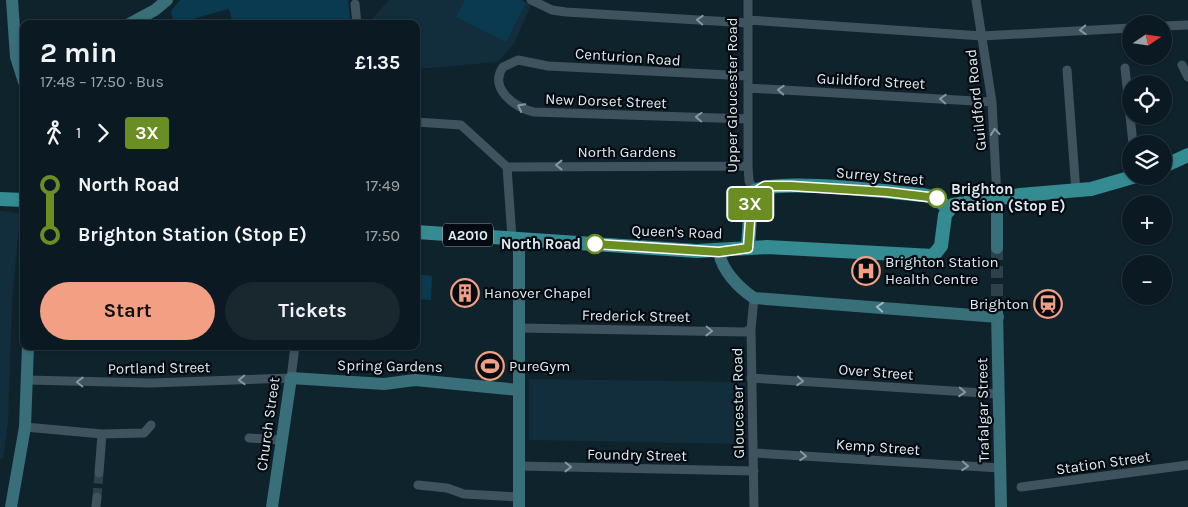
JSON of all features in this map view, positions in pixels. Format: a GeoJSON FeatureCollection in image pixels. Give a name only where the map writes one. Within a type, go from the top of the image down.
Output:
{"type":"FeatureCollection","features":[{"type":"Feature","properties":{"kind":"main road"},"geometry":{"type":"LineString","coordinates":[[1172,162],[1188,155]]}},
{"type":"Feature","properties":{"kind":"main road"},"geometry":{"type":"LineString","coordinates":[[948,209],[954,205],[997,198],[1076,192],[1122,181]]}},
{"type":"Feature","properties":{"kind":"main road","name":"Surrey Street"},"geometry":{"type":"LineString","coordinates":[[754,191],[765,186],[791,186],[914,194],[937,198],[948,209]]}},
{"type":"Feature","properties":{"kind":"main road","name":"Upper Gloucester Road"},"geometry":{"type":"LineString","coordinates":[[748,248],[750,207],[754,191]]}},
{"type":"Feature","properties":{"kind":"main road"},"geometry":{"type":"LineString","coordinates":[[0,199],[20,200]]}},
{"type":"Feature","properties":{"kind":"main road","name":"Queen's Road"},"geometry":{"type":"LineString","coordinates":[[420,232],[719,252],[748,248],[933,256],[937,253],[940,246],[942,222],[948,209]]}},
{"type":"Feature","properties":{"kind":"street"},"geometry":{"type":"LineString","coordinates":[[12,0],[16,57],[20,70]]}},
{"type":"Feature","properties":{"kind":"street"},"geometry":{"type":"LineString","coordinates":[[136,20],[155,10],[167,0]]}},
{"type":"Feature","properties":{"kind":"street"},"geometry":{"type":"LineString","coordinates":[[532,0],[552,10],[566,12],[982,36],[1122,28]]}},
{"type":"Feature","properties":{"kind":"street","name":"Upper Gloucester Road"},"geometry":{"type":"LineString","coordinates":[[748,0],[748,166],[749,181],[754,191]]}},
{"type":"Feature","properties":{"kind":"street","name":"Guildford Road"},"geometry":{"type":"LineString","coordinates":[[976,0],[992,102],[997,198]]}},
{"type":"Feature","properties":{"kind":"street"},"geometry":{"type":"LineString","coordinates":[[355,4],[357,20]]}},
{"type":"Feature","properties":{"kind":"street"},"geometry":{"type":"LineString","coordinates":[[1172,26],[1188,25]]}},
{"type":"Feature","properties":{"kind":"street","name":"Centurion Road"},"geometry":{"type":"LineString","coordinates":[[507,64],[518,60],[556,66],[748,76]]}},
{"type":"Feature","properties":{"kind":"street","name":"New Dorset Street"},"geometry":{"type":"LineString","coordinates":[[507,64],[500,71],[499,85],[514,105],[528,111],[748,119]]}},
{"type":"Feature","properties":{"kind":"street"},"geometry":{"type":"LineString","coordinates":[[1182,66],[1188,77]]}},
{"type":"Feature","properties":{"kind":"street"},"geometry":{"type":"LineString","coordinates":[[1125,68],[1132,135]]}},
{"type":"Feature","properties":{"kind":"street"},"geometry":{"type":"LineString","coordinates":[[1067,70],[1076,192]]}},
{"type":"Feature","properties":{"kind":"street","name":"Guildford Street"},"geometry":{"type":"LineString","coordinates":[[748,88],[992,102]]}},
{"type":"Feature","properties":{"kind":"street"},"geometry":{"type":"LineString","coordinates":[[418,485],[447,488],[464,494],[519,502],[520,328],[515,239],[507,166],[461,125],[420,122]]}},
{"type":"Feature","properties":{"kind":"street","name":"North Gardens"},"geometry":{"type":"LineString","coordinates":[[507,166],[748,166]]}},
{"type":"Feature","properties":{"kind":"street"},"geometry":{"type":"LineString","coordinates":[[997,198],[997,248]]}},
{"type":"Feature","properties":{"kind":"street"},"geometry":{"type":"LineString","coordinates":[[719,252],[720,262],[726,271],[754,298]]}},
{"type":"Feature","properties":{"kind":"street","name":"Trafalgar Street"},"geometry":{"type":"LineString","coordinates":[[754,298],[997,315],[1001,507]]}},
{"type":"Feature","properties":{"kind":"street","name":"Gloucester Road"},"geometry":{"type":"LineString","coordinates":[[754,298],[750,329],[754,507]]}},
{"type":"Feature","properties":{"kind":"street","name":"Frederick Street"},"geometry":{"type":"LineString","coordinates":[[520,328],[745,332],[750,329]]}},
{"type":"Feature","properties":{"kind":"street"},"geometry":{"type":"LineString","coordinates":[[11,507],[25,427],[28,350]]}},
{"type":"Feature","properties":{"kind":"street","name":"Church Street"},"geometry":{"type":"LineString","coordinates":[[272,507],[294,350]]}},
{"type":"Feature","properties":{"kind":"street","name":"Spring Gardens"},"geometry":{"type":"LineString","coordinates":[[291,378],[384,384],[415,380],[519,390]]}},
{"type":"Feature","properties":{"kind":"street","name":"Portland Street"},"geometry":{"type":"LineString","coordinates":[[27,380],[151,383],[291,378]]}},
{"type":"Feature","properties":{"kind":"street","name":"Over Street"},"geometry":{"type":"LineString","coordinates":[[752,378],[999,394]]}},
{"type":"Feature","properties":{"kind":"street"},"geometry":{"type":"LineString","coordinates":[[25,427],[102,434],[144,433],[151,425]]}},
{"type":"Feature","properties":{"kind":"street"},"geometry":{"type":"LineString","coordinates":[[99,473],[102,434]]}},
{"type":"Feature","properties":{"kind":"street"},"geometry":{"type":"LineString","coordinates":[[249,438],[281,440]]}},
{"type":"Feature","properties":{"kind":"street","name":"Kemp Street"},"geometry":{"type":"LineString","coordinates":[[754,453],[1000,468]]}},
{"type":"Feature","properties":{"kind":"street","name":"Station Street"},"geometry":{"type":"LineString","coordinates":[[1021,488],[1188,465]]}},
{"type":"Feature","properties":{"kind":"street","name":"Foundry Street"},"geometry":{"type":"LineString","coordinates":[[519,466],[754,471]]}},
{"type":"Feature","properties":{"kind":"street"},"geometry":{"type":"LineString","coordinates":[[96,507],[97,497]]}},
{"type":"Feature","properties":{"kind":"shaded area"},"geometry":{"type":"Polygon","coordinates":[[[180,0],[348,0],[350,20],[232,20],[229,9],[189,20],[173,20],[171,11],[180,0]]]}},
{"type":"Feature","properties":{"kind":"shaded area"},"geometry":{"type":"Polygon","coordinates":[[[389,0],[522,0],[531,5],[515,42],[498,62],[420,69],[420,20],[372,20],[389,0]]]}},
{"type":"Feature","properties":{"kind":"shaded area"},"geometry":{"type":"Polygon","coordinates":[[[465,0],[520,0],[526,3],[506,42],[456,17],[465,0]]]}},
{"type":"Feature","properties":{"kind":"shaded area"},"geometry":{"type":"Polygon","coordinates":[[[0,211],[18,213],[20,217],[12,301],[8,423],[3,459],[0,458],[0,211]]]}},
{"type":"Feature","properties":{"kind":"shaded area"},"geometry":{"type":"Polygon","coordinates":[[[420,274],[432,276],[431,300],[420,299],[420,274]]]}},
{"type":"Feature","properties":{"kind":"shaded area"},"geometry":{"type":"Polygon","coordinates":[[[529,379],[745,382],[746,444],[529,440],[529,379]]]}},
{"type":"Feature","properties":{"kind":"tunnel"},"geometry":{"type":"LineString","coordinates":[[997,248],[997,312]]}},
{"type":"Feature","properties":{"kind":"tunnel"},"geometry":{"type":"LineString","coordinates":[[97,497],[99,473]]}},
{"type":"Feature","properties":{"kind":"bus line","name":"3X"},"geometry":{"type":"LineString","coordinates":[[595,244],[719,252],[748,248],[752,194],[754,191],[765,186],[887,192],[937,198]]}},
{"type":"Feature","properties":{"kind":"place","name":"Brighton Station (Stop E)"},"geometry":{"type":"Point","coordinates":[937,198]}},
{"type":"Feature","properties":{"kind":"place","name":"North Road"},"geometry":{"type":"Point","coordinates":[595,244]}},
{"type":"Feature","properties":{"kind":"place","name":"Brighton Station Health Centre"},"geometry":{"type":"Point","coordinates":[866,271]}},
{"type":"Feature","properties":{"kind":"place","name":"Hanover Chapel"},"geometry":{"type":"Point","coordinates":[465,293]}},
{"type":"Feature","properties":{"kind":"place","name":"Brighton"},"geometry":{"type":"Point","coordinates":[1048,304]}},
{"type":"Feature","properties":{"kind":"place","name":"PureGym"},"geometry":{"type":"Point","coordinates":[490,366]}}]}
